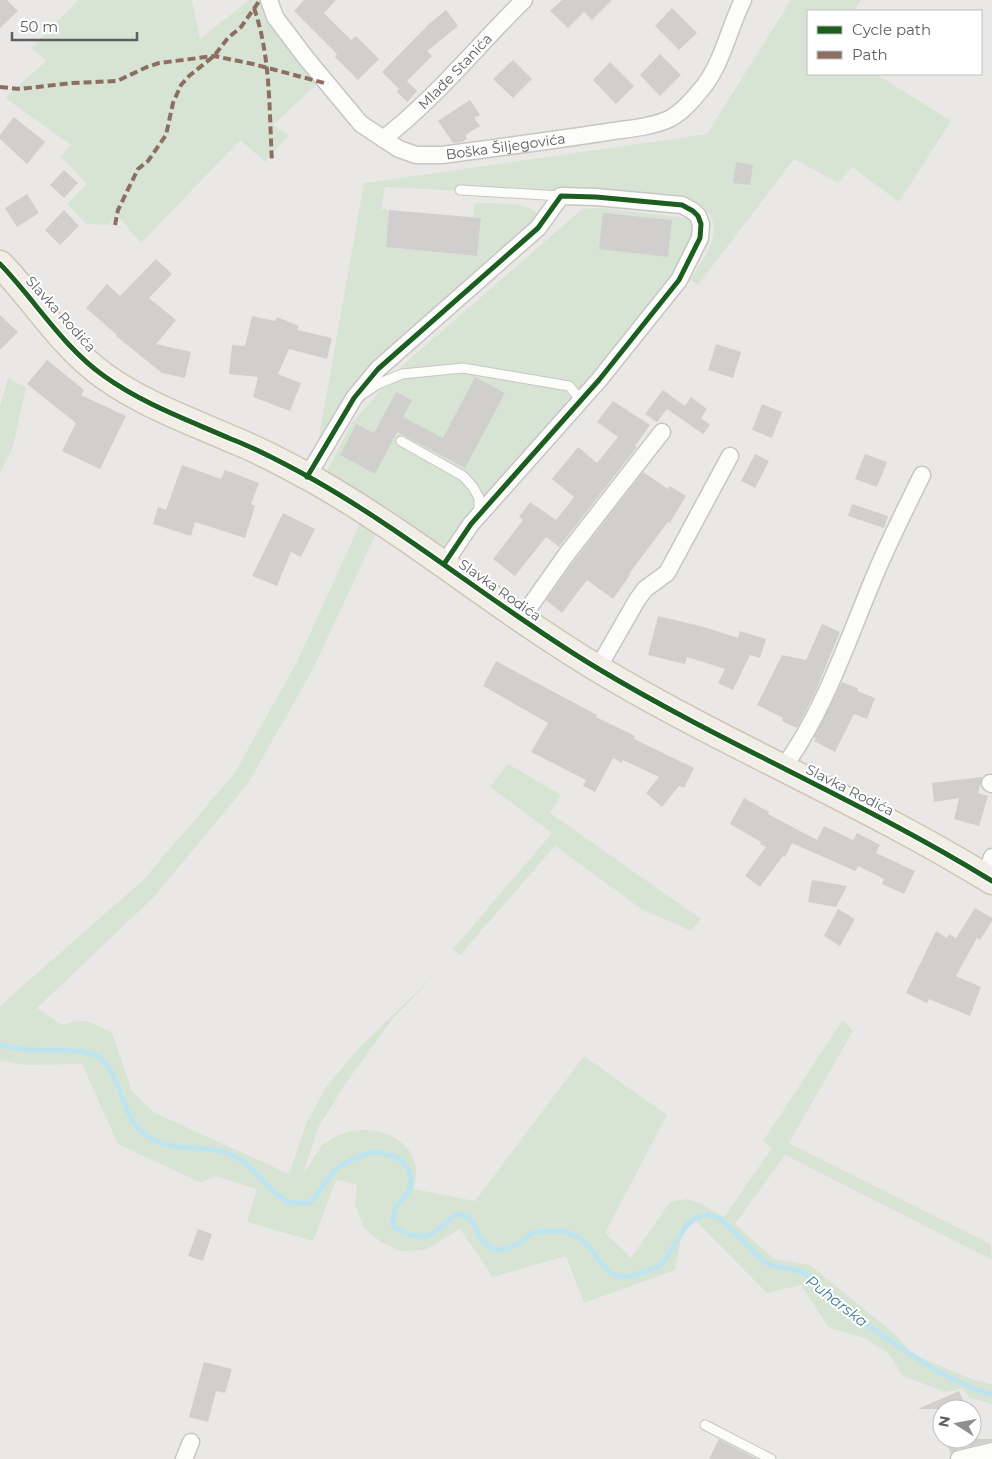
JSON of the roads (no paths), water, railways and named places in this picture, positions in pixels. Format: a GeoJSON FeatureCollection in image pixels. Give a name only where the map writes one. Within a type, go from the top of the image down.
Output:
{"type":"FeatureCollection","features":[{"type":"Feature","properties":{"kind":"main road","name":"Slavka Rodića"},"geometry":{"type":"LineString","coordinates":[[0,264],[67,342],[103,375],[142,400],[179,418],[235,440],[307,476],[400,534],[521,620],[598,668],[704,727],[990,872]]}},
{"type":"Feature","properties":{"kind":"street","name":"Boška Šiljegovića"},"geometry":{"type":"LineString","coordinates":[[269,0],[276,17],[312,65],[361,124],[399,149],[416,155],[442,155],[637,127],[656,124],[671,118],[683,109],[704,85],[718,60],[743,0]]}},
{"type":"Feature","properties":{"kind":"street","name":"Mlađe Stanića"},"geometry":{"type":"LineString","coordinates":[[383,139],[417,111],[524,0]]}},
{"type":"Feature","properties":{"kind":"street"},"geometry":{"type":"LineString","coordinates":[[307,476],[354,398],[378,368],[538,228],[561,196],[596,197],[682,205],[693,211],[698,216],[701,224],[700,238],[680,280],[581,400],[471,524],[444,564]]}},
{"type":"Feature","properties":{"kind":"street"},"geometry":{"type":"LineString","coordinates":[[521,620],[566,555],[662,432]]}},
{"type":"Feature","properties":{"kind":"street"},"geometry":{"type":"LineString","coordinates":[[598,668],[637,600],[645,589],[667,573],[730,456]]}},
{"type":"Feature","properties":{"kind":"street"},"geometry":{"type":"LineString","coordinates":[[784,768],[798,748],[832,681],[876,574],[922,475]]}},
{"type":"Feature","properties":{"kind":"street"},"geometry":{"type":"LineString","coordinates":[[184,1459],[191,1442]]}},
{"type":"Feature","properties":{"kind":"street"},"geometry":{"type":"LineString","coordinates":[[959,1459],[992,1451]]}},
{"type":"Feature","properties":{"kind":"lane"},"geometry":{"type":"LineString","coordinates":[[460,190],[561,196]]}},
{"type":"Feature","properties":{"kind":"lane"},"geometry":{"type":"LineString","coordinates":[[354,398],[378,384],[402,374],[463,368],[569,386],[581,400]]}},
{"type":"Feature","properties":{"kind":"lane"},"geometry":{"type":"LineString","coordinates":[[401,441],[463,476],[474,488],[479,498],[479,516]]}},
{"type":"Feature","properties":{"kind":"lane"},"geometry":{"type":"LineString","coordinates":[[705,1425],[771,1459]]}},
{"type":"Feature","properties":{"kind":"waterway","name":"Puharska"},"geometry":{"type":"LineString","coordinates":[[0,1045],[28,1050],[70,1050],[94,1055],[101,1059],[112,1074],[134,1123],[150,1138],[160,1143],[216,1150],[236,1157],[251,1168],[278,1196],[288,1202],[309,1203],[335,1170],[355,1158],[376,1152],[395,1157],[406,1167],[411,1181],[407,1193],[395,1209],[393,1226],[412,1235],[427,1236],[456,1214],[471,1220],[482,1240],[494,1249],[501,1250],[515,1246],[533,1232],[565,1231],[583,1240],[609,1272],[618,1276],[628,1277],[658,1267],[665,1260],[688,1223],[707,1214],[717,1217],[761,1259],[770,1265],[800,1271],[810,1277],[860,1320],[938,1372],[977,1390],[992,1394]]}}]}
